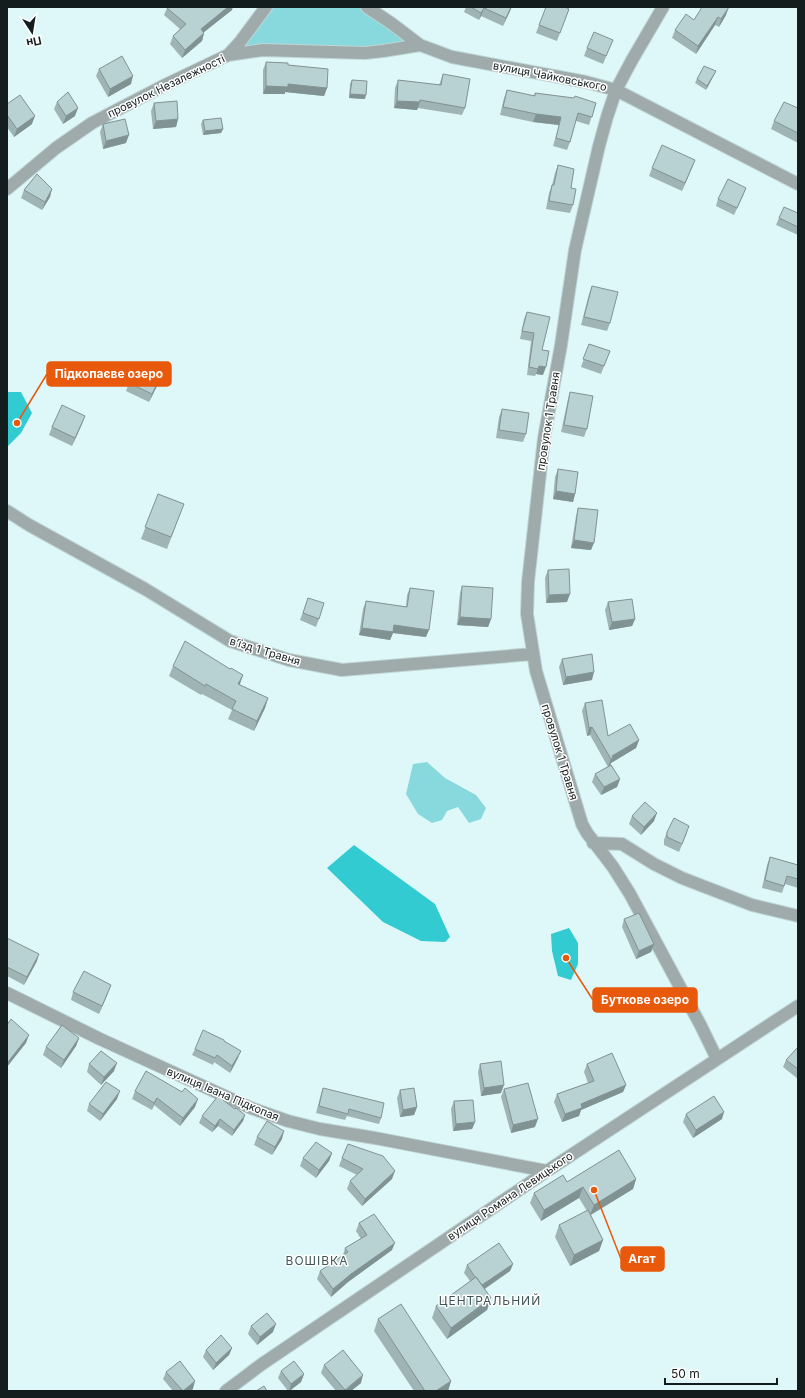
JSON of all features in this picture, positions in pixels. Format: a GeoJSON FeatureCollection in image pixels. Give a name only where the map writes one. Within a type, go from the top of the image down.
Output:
{"type":"FeatureCollection","features":[{"type":"Feature","properties":{"kind":"street"},"geometry":{"type":"LineString","coordinates":[[228,55],[240,42],[266,7]]}},
{"type":"Feature","properties":{"kind":"street","name":"вулиця Чайковського"},"geometry":{"type":"LineString","coordinates":[[367,7],[420,45],[452,57],[586,82],[616,90],[798,184]]}},
{"type":"Feature","properties":{"kind":"street","name":"провулок 1 Травня"},"geometry":{"type":"LineString","coordinates":[[663,7],[616,90],[602,133],[575,250],[561,345],[544,438],[527,597],[528,620],[533,654],[541,690],[582,824],[593,843],[613,867],[630,894],[701,1026],[717,1059]]}},
{"type":"Feature","properties":{"kind":"street","name":"провулок Незалежності"},"geometry":{"type":"LineString","coordinates":[[7,189],[56,148],[92,123],[163,86],[228,55],[263,50],[365,53],[420,45]]}},
{"type":"Feature","properties":{"kind":"street","name":"в’їзд 1 Травня"},"geometry":{"type":"LineString","coordinates":[[7,511],[35,529],[145,589],[230,641],[289,660],[342,670],[533,654]]}},
{"type":"Feature","properties":{"kind":"street"},"geometry":{"type":"LineString","coordinates":[[593,843],[622,844],[654,864],[682,878],[752,905],[798,916]]}},
{"type":"Feature","properties":{"kind":"street","name":"вулиця Івана Підкопая"},"geometry":{"type":"LineString","coordinates":[[7,993],[107,1042],[251,1108],[274,1117],[320,1129],[375,1138],[546,1171]]}},
{"type":"Feature","properties":{"kind":"street","name":"вулиця Романа Левицького"},"geometry":{"type":"LineString","coordinates":[[226,1391],[262,1364],[546,1171],[798,1006]]}},
{"type":"Feature","properties":{"kind":"shaded area"},"geometry":{"type":"Polygon","coordinates":[[[266,7],[367,7],[420,45],[247,51],[240,42],[266,7]]]}},
{"type":"Feature","properties":{"kind":"shaded area"},"geometry":{"type":"Polygon","coordinates":[[[7,392],[21,392],[32,413],[21,433],[7,447],[7,392]]]}},
{"type":"Feature","properties":{"kind":"shaded area"},"geometry":{"type":"Polygon","coordinates":[[[427,762],[445,778],[476,795],[486,808],[481,819],[469,823],[458,807],[447,811],[442,820],[432,823],[418,814],[406,794],[413,764],[427,762]]]}},
{"type":"Feature","properties":{"kind":"shaded area"},"geometry":{"type":"Polygon","coordinates":[[[354,845],[435,904],[450,937],[445,942],[421,941],[383,922],[327,868],[354,845]]]}},
{"type":"Feature","properties":{"kind":"shaded area"},"geometry":{"type":"Polygon","coordinates":[[[569,928],[578,943],[578,964],[571,980],[558,976],[552,951],[551,934],[569,928]]]}},
{"type":"Feature","properties":{"kind":"building"},"geometry":{"type":"Polygon","coordinates":[[[167,7],[228,7],[201,29],[204,33],[185,50],[173,36],[186,24],[167,7]]]}},
{"type":"Feature","properties":{"kind":"building"},"geometry":{"type":"Polygon","coordinates":[[[471,7],[511,7],[506,18],[484,8],[481,13],[471,7]]]}},
{"type":"Feature","properties":{"kind":"building"},"geometry":{"type":"Polygon","coordinates":[[[546,7],[565,7],[569,9],[560,33],[539,25],[546,7]]]}},
{"type":"Feature","properties":{"kind":"building"},"geometry":{"type":"Polygon","coordinates":[[[702,7],[729,7],[721,19],[718,17],[698,46],[675,30],[686,14],[694,20],[702,7]]]}},
{"type":"Feature","properties":{"kind":"building"},"geometry":{"type":"Polygon","coordinates":[[[594,32],[613,40],[606,56],[587,48],[594,32]]]}},
{"type":"Feature","properties":{"kind":"building"},"geometry":{"type":"Polygon","coordinates":[[[122,56],[133,76],[110,89],[99,69],[122,56]]]}},
{"type":"Feature","properties":{"kind":"building"},"geometry":{"type":"Polygon","coordinates":[[[266,62],[288,63],[288,65],[328,69],[327,88],[288,84],[288,87],[266,86],[266,62]]]}},
{"type":"Feature","properties":{"kind":"building"},"geometry":{"type":"Polygon","coordinates":[[[704,66],[716,71],[707,86],[697,79],[704,66]]]}},
{"type":"Feature","properties":{"kind":"building"},"geometry":{"type":"Polygon","coordinates":[[[443,74],[470,79],[465,108],[420,100],[420,102],[397,101],[398,80],[441,85],[443,74]]]}},
{"type":"Feature","properties":{"kind":"building"},"geometry":{"type":"Polygon","coordinates":[[[352,80],[367,81],[366,95],[350,94],[352,80]]]}},
{"type":"Feature","properties":{"kind":"building"},"geometry":{"type":"Polygon","coordinates":[[[507,90],[535,96],[535,93],[574,98],[575,96],[596,103],[592,117],[578,113],[570,142],[556,138],[561,117],[536,114],[503,107],[507,90]]]}},
{"type":"Feature","properties":{"kind":"building"},"geometry":{"type":"Polygon","coordinates":[[[68,92],[78,108],[66,116],[57,102],[68,92]]]}},
{"type":"Feature","properties":{"kind":"building"},"geometry":{"type":"Polygon","coordinates":[[[20,95],[35,116],[17,129],[7,115],[7,104],[20,95]]]}},
{"type":"Feature","properties":{"kind":"building"},"geometry":{"type":"Polygon","coordinates":[[[177,101],[178,119],[156,121],[154,103],[177,101]]]}},
{"type":"Feature","properties":{"kind":"building"},"geometry":{"type":"Polygon","coordinates":[[[784,102],[798,108],[798,133],[774,121],[784,102]]]}},
{"type":"Feature","properties":{"kind":"building"},"geometry":{"type":"Polygon","coordinates":[[[221,118],[223,129],[205,131],[203,120],[221,118]]]}},
{"type":"Feature","properties":{"kind":"building"},"geometry":{"type":"Polygon","coordinates":[[[125,119],[129,135],[106,141],[103,124],[125,119]]]}},
{"type":"Feature","properties":{"kind":"building"},"geometry":{"type":"Polygon","coordinates":[[[662,145],[695,160],[685,183],[652,168],[662,145]]]}},
{"type":"Feature","properties":{"kind":"building"},"geometry":{"type":"Polygon","coordinates":[[[558,165],[574,169],[571,188],[576,189],[573,205],[549,201],[558,165]]]}},
{"type":"Feature","properties":{"kind":"building"},"geometry":{"type":"Polygon","coordinates":[[[37,174],[52,189],[45,202],[24,190],[37,174]]]}},
{"type":"Feature","properties":{"kind":"building"},"geometry":{"type":"Polygon","coordinates":[[[728,179],[746,188],[737,208],[718,199],[728,179]]]}},
{"type":"Feature","properties":{"kind":"building"},"geometry":{"type":"Polygon","coordinates":[[[784,207],[798,213],[798,227],[779,218],[784,207]]]}},
{"type":"Feature","properties":{"kind":"building"},"geometry":{"type":"Polygon","coordinates":[[[592,286],[618,292],[610,323],[584,317],[592,286]]]}},
{"type":"Feature","properties":{"kind":"building"},"geometry":{"type":"Polygon","coordinates":[[[527,312],[550,317],[542,350],[549,351],[546,367],[539,366],[538,369],[529,367],[534,333],[522,331],[527,312]]]}},
{"type":"Feature","properties":{"kind":"building"},"geometry":{"type":"Polygon","coordinates":[[[589,344],[610,351],[604,366],[583,359],[589,344]]]}},
{"type":"Feature","properties":{"kind":"building"},"geometry":{"type":"Polygon","coordinates":[[[137,368],[160,378],[152,394],[129,383],[137,368]]]}},
{"type":"Feature","properties":{"kind":"building"},"geometry":{"type":"Polygon","coordinates":[[[570,392],[593,396],[587,429],[564,425],[570,392]]]}},
{"type":"Feature","properties":{"kind":"building"},"geometry":{"type":"Polygon","coordinates":[[[62,405],[85,416],[75,438],[52,427],[62,405]]]}},
{"type":"Feature","properties":{"kind":"building"},"geometry":{"type":"Polygon","coordinates":[[[502,409],[529,413],[526,434],[499,430],[502,409]]]}},
{"type":"Feature","properties":{"kind":"building"},"geometry":{"type":"Polygon","coordinates":[[[558,469],[578,472],[575,494],[556,491],[558,469]]]}},
{"type":"Feature","properties":{"kind":"building"},"geometry":{"type":"Polygon","coordinates":[[[158,494],[184,504],[171,537],[145,527],[158,494]]]}},
{"type":"Feature","properties":{"kind":"building"},"geometry":{"type":"Polygon","coordinates":[[[578,508],[598,510],[594,543],[574,540],[578,508]]]}},
{"type":"Feature","properties":{"kind":"building"},"geometry":{"type":"Polygon","coordinates":[[[569,569],[570,594],[549,595],[548,570],[569,569]]]}},
{"type":"Feature","properties":{"kind":"building"},"geometry":{"type":"Polygon","coordinates":[[[462,586],[493,588],[491,619],[460,617],[462,586]]]}},
{"type":"Feature","properties":{"kind":"building"},"geometry":{"type":"Polygon","coordinates":[[[410,588],[434,591],[429,630],[394,625],[393,632],[362,628],[366,601],[407,607],[410,588]]]}},
{"type":"Feature","properties":{"kind":"building"},"geometry":{"type":"Polygon","coordinates":[[[308,598],[324,603],[319,619],[303,613],[308,598]]]}},
{"type":"Feature","properties":{"kind":"building"},"geometry":{"type":"Polygon","coordinates":[[[632,599],[635,619],[612,622],[608,602],[632,599]]]}},
{"type":"Feature","properties":{"kind":"building"},"geometry":{"type":"Polygon","coordinates":[[[185,641],[230,669],[231,668],[243,675],[238,684],[268,698],[257,721],[232,709],[236,701],[206,684],[205,686],[173,666],[185,641]]]}},
{"type":"Feature","properties":{"kind":"building"},"geometry":{"type":"Polygon","coordinates":[[[592,654],[594,672],[566,677],[562,659],[592,654]]]}},
{"type":"Feature","properties":{"kind":"building"},"geometry":{"type":"Polygon","coordinates":[[[602,700],[608,736],[630,724],[639,740],[612,756],[613,759],[611,759],[592,727],[589,728],[585,703],[602,700]]]}},
{"type":"Feature","properties":{"kind":"building"},"geometry":{"type":"Polygon","coordinates":[[[611,765],[620,779],[604,787],[595,774],[611,765]]]}},
{"type":"Feature","properties":{"kind":"building"},"geometry":{"type":"Polygon","coordinates":[[[645,802],[657,813],[644,827],[632,816],[645,802]]]}},
{"type":"Feature","properties":{"kind":"building"},"geometry":{"type":"Polygon","coordinates":[[[674,818],[689,826],[682,844],[667,837],[667,832],[674,818]]]}},
{"type":"Feature","properties":{"kind":"building"},"geometry":{"type":"Polygon","coordinates":[[[770,857],[798,865],[798,879],[787,876],[784,886],[765,880],[770,857]]]}},
{"type":"Feature","properties":{"kind":"building"},"geometry":{"type":"Polygon","coordinates":[[[639,913],[654,944],[639,951],[624,919],[639,913]]]}},
{"type":"Feature","properties":{"kind":"building"},"geometry":{"type":"Polygon","coordinates":[[[7,938],[39,954],[27,977],[7,967],[7,938]]]}},
{"type":"Feature","properties":{"kind":"building"},"geometry":{"type":"Polygon","coordinates":[[[84,971],[111,985],[102,1006],[73,992],[84,971]]]}},
{"type":"Feature","properties":{"kind":"building"},"geometry":{"type":"Polygon","coordinates":[[[11,1019],[29,1035],[8,1062],[7,1025],[11,1019]]]}},
{"type":"Feature","properties":{"kind":"building"},"geometry":{"type":"Polygon","coordinates":[[[62,1025],[79,1038],[64,1060],[46,1047],[62,1025]]]}},
{"type":"Feature","properties":{"kind":"building"},"geometry":{"type":"Polygon","coordinates":[[[203,1030],[224,1040],[241,1051],[232,1066],[217,1055],[215,1058],[195,1049],[203,1030]]]}},
{"type":"Feature","properties":{"kind":"building"},"geometry":{"type":"Polygon","coordinates":[[[798,1047],[798,1069],[786,1060],[798,1047]]]}},
{"type":"Feature","properties":{"kind":"building"},"geometry":{"type":"Polygon","coordinates":[[[101,1051],[117,1063],[104,1077],[89,1064],[101,1051]]]}},
{"type":"Feature","properties":{"kind":"building"},"geometry":{"type":"Polygon","coordinates":[[[612,1053],[626,1085],[581,1104],[582,1108],[565,1114],[557,1094],[594,1081],[587,1064],[612,1053]]]}},
{"type":"Feature","properties":{"kind":"building"},"geometry":{"type":"Polygon","coordinates":[[[501,1061],[504,1085],[484,1088],[480,1064],[501,1061]]]}},
{"type":"Feature","properties":{"kind":"building"},"geometry":{"type":"Polygon","coordinates":[[[146,1071],[182,1092],[185,1088],[198,1099],[183,1118],[157,1098],[154,1103],[135,1091],[146,1071]]]}},
{"type":"Feature","properties":{"kind":"building"},"geometry":{"type":"Polygon","coordinates":[[[106,1082],[120,1091],[103,1114],[89,1104],[106,1082]]]}},
{"type":"Feature","properties":{"kind":"building"},"geometry":{"type":"Polygon","coordinates":[[[528,1083],[538,1119],[513,1125],[504,1089],[528,1083]]]}},
{"type":"Feature","properties":{"kind":"building"},"geometry":{"type":"Polygon","coordinates":[[[323,1088],[384,1103],[381,1118],[349,1109],[348,1114],[319,1106],[323,1088]]]}},
{"type":"Feature","properties":{"kind":"building"},"geometry":{"type":"Polygon","coordinates":[[[414,1088],[417,1107],[403,1110],[400,1090],[414,1088]]]}},
{"type":"Feature","properties":{"kind":"building"},"geometry":{"type":"Polygon","coordinates":[[[218,1096],[245,1115],[234,1130],[220,1119],[215,1126],[202,1116],[218,1096]]]}},
{"type":"Feature","properties":{"kind":"building"},"geometry":{"type":"Polygon","coordinates":[[[714,1096],[724,1112],[696,1130],[686,1114],[714,1096]]]}},
{"type":"Feature","properties":{"kind":"building"},"geometry":{"type":"Polygon","coordinates":[[[473,1100],[475,1122],[456,1124],[454,1101],[473,1100]]]}},
{"type":"Feature","properties":{"kind":"building"},"geometry":{"type":"Polygon","coordinates":[[[267,1121],[284,1131],[275,1147],[257,1137],[267,1121]]]}},
{"type":"Feature","properties":{"kind":"building"},"geometry":{"type":"Polygon","coordinates":[[[316,1142],[332,1153],[319,1170],[303,1158],[316,1142]]]}},
{"type":"Feature","properties":{"kind":"building"},"geometry":{"type":"Polygon","coordinates":[[[348,1144],[383,1156],[395,1171],[365,1199],[350,1181],[363,1169],[342,1158],[348,1144]]]}},
{"type":"Feature","properties":{"kind":"building"},"geometry":{"type":"Polygon","coordinates":[[[619,1150],[636,1179],[594,1205],[583,1187],[544,1210],[534,1193],[563,1175],[567,1182],[619,1150]]]}},
{"type":"Feature","properties":{"kind":"building"},"geometry":{"type":"Polygon","coordinates":[[[588,1210],[603,1240],[574,1255],[559,1225],[588,1210]]]}},
{"type":"Feature","properties":{"kind":"building"},"geometry":{"type":"Polygon","coordinates":[[[374,1214],[395,1243],[351,1274],[333,1289],[320,1271],[348,1252],[345,1248],[367,1235],[359,1223],[374,1214]]]}},
{"type":"Feature","properties":{"kind":"building"},"geometry":{"type":"Polygon","coordinates":[[[499,1243],[513,1264],[482,1285],[467,1265],[499,1243]]]}},
{"type":"Feature","properties":{"kind":"building"},"geometry":{"type":"Polygon","coordinates":[[[476,1277],[491,1298],[451,1328],[436,1306],[476,1277]]]}},
{"type":"Feature","properties":{"kind":"building"},"geometry":{"type":"Polygon","coordinates":[[[401,1304],[451,1381],[436,1391],[425,1391],[378,1319],[401,1304]]]}},
{"type":"Feature","properties":{"kind":"building"},"geometry":{"type":"Polygon","coordinates":[[[267,1313],[276,1324],[260,1337],[251,1326],[267,1313]]]}},
{"type":"Feature","properties":{"kind":"building"},"geometry":{"type":"Polygon","coordinates":[[[221,1335],[232,1348],[216,1363],[206,1350],[221,1335]]]}},
{"type":"Feature","properties":{"kind":"building"},"geometry":{"type":"Polygon","coordinates":[[[343,1350],[363,1375],[345,1390],[324,1365],[343,1350]]]}},
{"type":"Feature","properties":{"kind":"building"},"geometry":{"type":"Polygon","coordinates":[[[180,1361],[195,1381],[183,1391],[166,1372],[180,1361]]]}},
{"type":"Feature","properties":{"kind":"building"},"geometry":{"type":"Polygon","coordinates":[[[294,1361],[304,1374],[291,1384],[281,1371],[294,1361]]]}},
{"type":"Feature","properties":{"kind":"building"},"geometry":{"type":"Polygon","coordinates":[[[264,1386],[267,1391],[256,1391],[264,1386]]]}},
{"type":"Feature","properties":{"kind":"place","name":"Підкопаєве озеро"},"geometry":{"type":"Point","coordinates":[17,423]}},
{"type":"Feature","properties":{"kind":"place","name":"Буткове озеро"},"geometry":{"type":"Point","coordinates":[566,958]}},
{"type":"Feature","properties":{"kind":"place","name":"Агат"},"geometry":{"type":"Point","coordinates":[594,1190]}},
{"type":"Feature","properties":{"kind":"district","name":"ВОШІВКА"},"geometry":{"type":"Point","coordinates":[317,1261]}},
{"type":"Feature","properties":{"kind":"district","name":"ЦЕНТРАЛЬНИЙ"},"geometry":{"type":"Point","coordinates":[490,1301]}}]}
